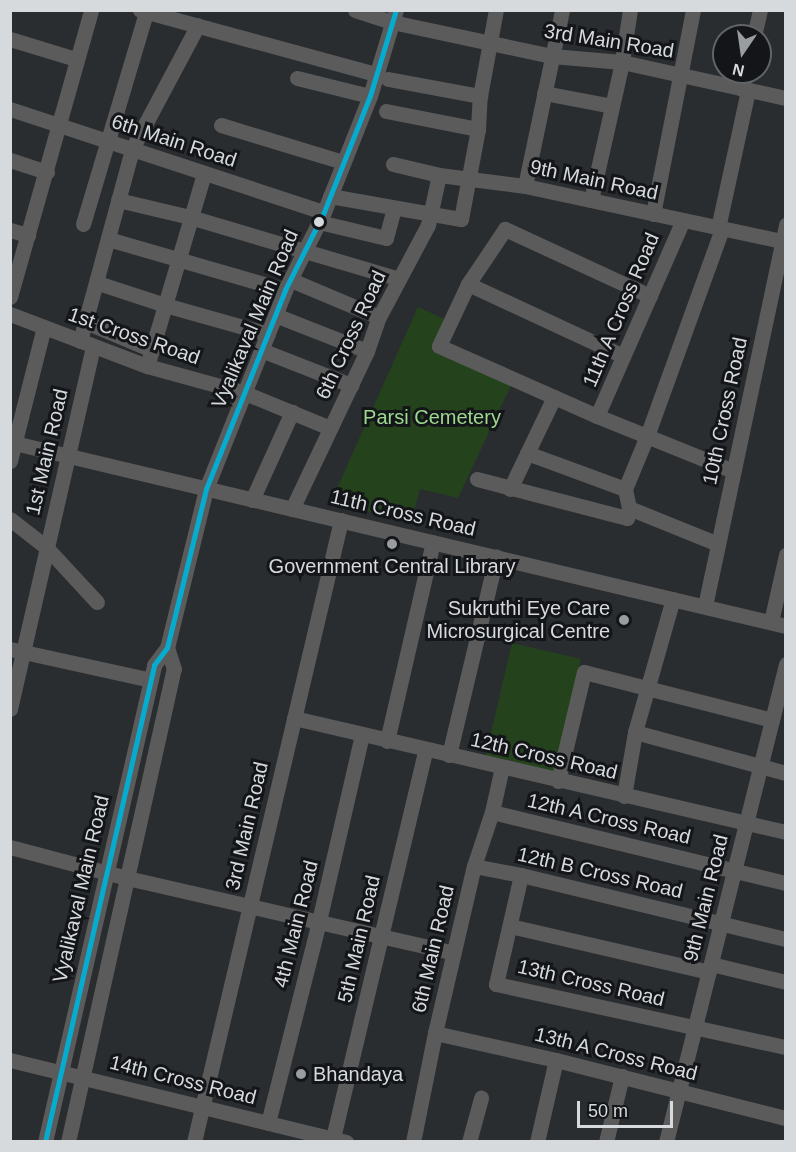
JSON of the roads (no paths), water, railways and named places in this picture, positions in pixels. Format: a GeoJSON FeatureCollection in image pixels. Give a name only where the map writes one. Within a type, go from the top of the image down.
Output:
{"type":"FeatureCollection","features":[{"type":"Feature","properties":{"kind":"street"},"geometry":{"type":"LineString","coordinates":[[10,297],[91,10]]}},
{"type":"Feature","properties":{"kind":"street","name":"3rd Main Road"},"geometry":{"type":"LineString","coordinates":[[355,10],[394,16],[552,56],[622,62],[786,98]]}},
{"type":"Feature","properties":{"kind":"street"},"geometry":{"type":"LineString","coordinates":[[330,196],[461,219],[478,129],[480,96],[496,10]]}},
{"type":"Feature","properties":{"kind":"street"},"geometry":{"type":"LineString","coordinates":[[525,186],[562,10]]}},
{"type":"Feature","properties":{"kind":"street"},"geometry":{"type":"LineString","coordinates":[[591,200],[622,62],[630,10]]}},
{"type":"Feature","properties":{"kind":"street"},"geometry":{"type":"LineString","coordinates":[[653,214],[693,10]]}},
{"type":"Feature","properties":{"kind":"street"},"geometry":{"type":"LineString","coordinates":[[83,224],[143,11],[382,77],[480,96]]}},
{"type":"Feature","properties":{"kind":"street","name":"Vyalikaval Main Road"},"geometry":{"type":"LineString","coordinates":[[45,1142],[154,665],[167,648],[206,489],[275,315],[322,217],[370,96],[382,77],[394,16]]}},
{"type":"Feature","properties":{"kind":"street","name":"1st Main Road"},"geometry":{"type":"LineString","coordinates":[[11,703],[17,650],[46,547],[66,456],[87,343],[86,322],[132,149],[198,25]]}},
{"type":"Feature","properties":{"kind":"street"},"geometry":{"type":"LineString","coordinates":[[10,39],[76,59]]}},
{"type":"Feature","properties":{"kind":"street"},"geometry":{"type":"LineString","coordinates":[[297,78],[370,96]]}},
{"type":"Feature","properties":{"kind":"street"},"geometry":{"type":"LineString","coordinates":[[477,479],[627,518],[629,508],[625,489],[647,436],[720,228],[745,84]]}},
{"type":"Feature","properties":{"kind":"street"},"geometry":{"type":"LineString","coordinates":[[544,93],[612,106]]}},
{"type":"Feature","properties":{"kind":"street","name":"6th Main Road"},"geometry":{"type":"LineString","coordinates":[[10,109],[59,123],[386,238],[394,208]]}},
{"type":"Feature","properties":{"kind":"street"},"geometry":{"type":"LineString","coordinates":[[386,111],[478,129]]}},
{"type":"Feature","properties":{"kind":"street"},"geometry":{"type":"LineString","coordinates":[[221,125],[343,162]]}},
{"type":"Feature","properties":{"kind":"street"},"geometry":{"type":"LineString","coordinates":[[10,160],[46,172]]}},
{"type":"Feature","properties":{"kind":"street","name":"9th Main Road"},"geometry":{"type":"LineString","coordinates":[[393,165],[469,180],[525,186],[784,242]]}},
{"type":"Feature","properties":{"kind":"street"},"geometry":{"type":"LineString","coordinates":[[147,366],[204,173]]}},
{"type":"Feature","properties":{"kind":"street","name":"6th Cross Road"},"geometry":{"type":"LineString","coordinates":[[292,509],[367,351],[378,317],[428,225],[439,175]]}},
{"type":"Feature","properties":{"kind":"street"},"geometry":{"type":"LineString","coordinates":[[118,200],[190,217],[399,279]]}},
{"type":"Feature","properties":{"kind":"street","name":"11th A Cross Road"},"geometry":{"type":"LineString","coordinates":[[597,416],[683,220]]}},
{"type":"Feature","properties":{"kind":"street","name":"10th Cross Road"},"geometry":{"type":"LineString","coordinates":[[705,606],[786,225]]}},
{"type":"Feature","properties":{"kind":"street"},"geometry":{"type":"LineString","coordinates":[[650,296],[505,229],[468,284],[439,346],[597,416],[733,471]]}},
{"type":"Feature","properties":{"kind":"street"},"geometry":{"type":"LineString","coordinates":[[10,230],[28,235]]}},
{"type":"Feature","properties":{"kind":"street"},"geometry":{"type":"LineString","coordinates":[[108,239],[288,285],[378,317]]}},
{"type":"Feature","properties":{"kind":"street"},"geometry":{"type":"LineString","coordinates":[[98,283],[165,305],[268,334]]}},
{"type":"Feature","properties":{"kind":"street"},"geometry":{"type":"LineString","coordinates":[[468,284],[623,356]]}},
{"type":"Feature","properties":{"kind":"street","name":"1st Cross Road"},"geometry":{"type":"LineString","coordinates":[[10,314],[147,366],[245,393],[330,428]]}},
{"type":"Feature","properties":{"kind":"street"},"geometry":{"type":"LineString","coordinates":[[275,315],[367,351]]}},
{"type":"Feature","properties":{"kind":"street"},"geometry":{"type":"LineString","coordinates":[[86,322],[152,350]]}},
{"type":"Feature","properties":{"kind":"street"},"geometry":{"type":"LineString","coordinates":[[10,461],[44,327]]}},
{"type":"Feature","properties":{"kind":"street"},"geometry":{"type":"LineString","coordinates":[[261,350],[351,386]]}},
{"type":"Feature","properties":{"kind":"street"},"geometry":{"type":"LineString","coordinates":[[510,489],[554,397]]}},
{"type":"Feature","properties":{"kind":"street"},"geometry":{"type":"LineString","coordinates":[[252,500],[291,412]]}},
{"type":"Feature","properties":{"kind":"street","name":"11th Cross Road"},"geometry":{"type":"LineString","coordinates":[[13,442],[778,624]]}},
{"type":"Feature","properties":{"kind":"street"},"geometry":{"type":"LineString","coordinates":[[527,453],[625,489]]}},
{"type":"Feature","properties":{"kind":"street"},"geometry":{"type":"LineString","coordinates":[[629,508],[718,544]]}},
{"type":"Feature","properties":{"kind":"street"},"geometry":{"type":"LineString","coordinates":[[10,519],[46,547],[97,602]]}},
{"type":"Feature","properties":{"kind":"street","name":"3rd Main Road"},"geometry":{"type":"LineString","coordinates":[[194,1142],[341,520]]}},
{"type":"Feature","properties":{"kind":"street"},"geometry":{"type":"LineString","coordinates":[[387,741],[434,542]]}},
{"type":"Feature","properties":{"kind":"street"},"geometry":{"type":"LineString","coordinates":[[778,624],[786,555]]}},
{"type":"Feature","properties":{"kind":"street"},"geometry":{"type":"LineString","coordinates":[[449,754],[496,557]]}},
{"type":"Feature","properties":{"kind":"street"},"geometry":{"type":"LineString","coordinates":[[624,796],[635,732],[673,599]]}},
{"type":"Feature","properties":{"kind":"street","name":"Vyalikaval Main Road"},"geometry":{"type":"LineString","coordinates":[[68,1142],[174,669],[167,648]]}},
{"type":"Feature","properties":{"kind":"street"},"geometry":{"type":"LineString","coordinates":[[17,650],[151,680]]}},
{"type":"Feature","properties":{"kind":"street","name":"9th Main Road"},"geometry":{"type":"LineString","coordinates":[[666,1142],[760,766],[777,717],[786,664]]}},
{"type":"Feature","properties":{"kind":"street"},"geometry":{"type":"LineString","coordinates":[[558,781],[584,672],[777,717]]}},
{"type":"Feature","properties":{"kind":"street","name":"12th Cross Road"},"geometry":{"type":"LineString","coordinates":[[294,718],[786,832]]}},
{"type":"Feature","properties":{"kind":"street"},"geometry":{"type":"LineString","coordinates":[[635,732],[786,772]]}},
{"type":"Feature","properties":{"kind":"street","name":"4th Main Road"},"geometry":{"type":"LineString","coordinates":[[268,1123],[319,921],[362,735]]}},
{"type":"Feature","properties":{"kind":"street","name":"5th Main Road"},"geometry":{"type":"LineString","coordinates":[[339,1140],[381,936],[426,749]]}},
{"type":"Feature","properties":{"kind":"street","name":"6th Main Road"},"geometry":{"type":"LineString","coordinates":[[413,1142],[435,1033],[474,866],[492,812],[502,767]]}},
{"type":"Feature","properties":{"kind":"street","name":"12th A Cross Road"},"geometry":{"type":"LineString","coordinates":[[492,812],[786,883]]}},
{"type":"Feature","properties":{"kind":"street"},"geometry":{"type":"LineString","coordinates":[[10,847],[127,878],[454,953]]}},
{"type":"Feature","properties":{"kind":"street","name":"12th B Cross Road"},"geometry":{"type":"LineString","coordinates":[[474,866],[521,875],[786,939]]}},
{"type":"Feature","properties":{"kind":"street","name":"13th Cross Road"},"geometry":{"type":"LineString","coordinates":[[521,875],[496,984],[786,1047]]}},
{"type":"Feature","properties":{"kind":"street"},"geometry":{"type":"LineString","coordinates":[[510,926],[786,982]]}},
{"type":"Feature","properties":{"kind":"street","name":"13th A Cross Road"},"geometry":{"type":"LineString","coordinates":[[435,1033],[556,1060],[786,1118]]}},
{"type":"Feature","properties":{"kind":"street","name":"14th Cross Road"},"geometry":{"type":"LineString","coordinates":[[10,1060],[339,1140]]}},
{"type":"Feature","properties":{"kind":"street"},"geometry":{"type":"LineString","coordinates":[[537,1142],[556,1060]]}},
{"type":"Feature","properties":{"kind":"street"},"geometry":{"type":"LineString","coordinates":[[606,1142],[622,1076]]}},
{"type":"Feature","properties":{"kind":"street"},"geometry":{"type":"LineString","coordinates":[[469,1142],[481,1098]]}},
{"type":"Feature","properties":{"kind":"place","name":"Government Central Library"},"geometry":{"type":"Point","coordinates":[392,544]}},
{"type":"Feature","properties":{"kind":"place","name":"Sukruthi Eye Care Microsurgical Centre"},"geometry":{"type":"Point","coordinates":[624,620]}},
{"type":"Feature","properties":{"kind":"place","name":"Bhandaya"},"geometry":{"type":"Point","coordinates":[301,1074]}},
{"type":"Feature","properties":{"kind":"park label","name":"Parsi Cemetery"},"geometry":{"type":"Point","coordinates":[432,417]}}]}
